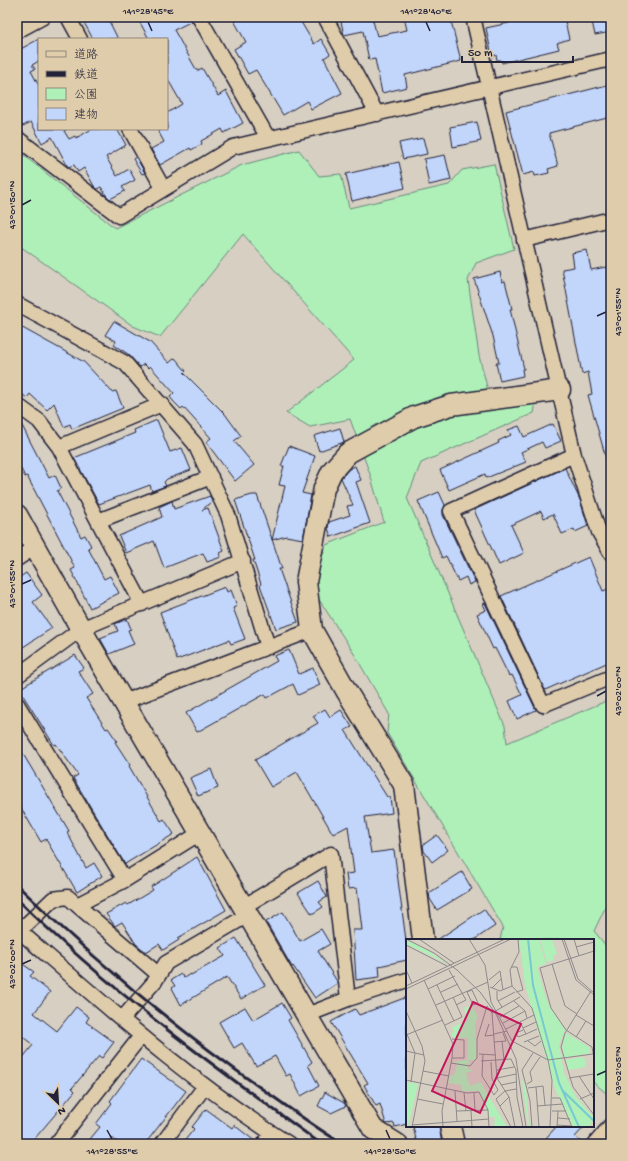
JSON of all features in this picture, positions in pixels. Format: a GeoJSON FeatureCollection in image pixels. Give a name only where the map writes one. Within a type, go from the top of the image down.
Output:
{"type":"FeatureCollection","features":[{"type":"Feature","properties":{"kind":"street"},"geometry":{"type":"LineString","coordinates":[[17,31],[43,17]]}},
{"type":"Feature","properties":{"kind":"street"},"geometry":{"type":"LineString","coordinates":[[68,17],[79,38]]}},
{"type":"Feature","properties":{"kind":"street"},"geometry":{"type":"LineString","coordinates":[[199,17],[268,138]]}},
{"type":"Feature","properties":{"kind":"street"},"geometry":{"type":"LineString","coordinates":[[325,17],[377,114]]}},
{"type":"Feature","properties":{"kind":"street"},"geometry":{"type":"LineString","coordinates":[[473,17],[574,455],[599,532],[611,553]]}},
{"type":"Feature","properties":{"kind":"street"},"geometry":{"type":"LineString","coordinates":[[17,138],[119,216],[163,188],[234,147],[490,86],[611,59]]}},
{"type":"Feature","properties":{"kind":"street"},"geometry":{"type":"LineString","coordinates":[[131,130],[163,188]]}},
{"type":"Feature","properties":{"kind":"street"},"geometry":{"type":"LineString","coordinates":[[524,240],[611,219]]}},
{"type":"Feature","properties":{"kind":"street"},"geometry":{"type":"LineString","coordinates":[[17,304],[125,363],[196,444],[228,515],[268,647]]}},
{"type":"Feature","properties":{"kind":"street"},"geometry":{"type":"LineString","coordinates":[[423,939],[404,785],[347,692],[312,630],[306,582],[324,488],[332,471],[348,453],[414,417],[451,405],[560,390]]}},
{"type":"Feature","properties":{"kind":"street"},"geometry":{"type":"LineString","coordinates":[[59,447],[162,404]]}},
{"type":"Feature","properties":{"kind":"street"},"geometry":{"type":"LineString","coordinates":[[17,405],[39,421],[59,447],[142,604]]}},
{"type":"Feature","properties":{"kind":"street"},"geometry":{"type":"LineString","coordinates":[[574,455],[451,511],[543,706],[611,677]]}},
{"type":"Feature","properties":{"kind":"street"},"geometry":{"type":"LineString","coordinates":[[98,521],[211,477]]}},
{"type":"Feature","properties":{"kind":"street"},"geometry":{"type":"LineString","coordinates":[[17,515],[81,630],[307,1015],[370,1136],[397,1144]]}},
{"type":"Feature","properties":{"kind":"street"},"geometry":{"type":"LineString","coordinates":[[17,559],[34,546]]}},
{"type":"Feature","properties":{"kind":"street"},"geometry":{"type":"LineString","coordinates":[[17,676],[81,630],[243,561]]}},
{"type":"Feature","properties":{"kind":"street"},"geometry":{"type":"LineString","coordinates":[[123,702],[312,630]]}},
{"type":"Feature","properties":{"kind":"street"},"geometry":{"type":"LineString","coordinates":[[17,704],[125,880]]}},
{"type":"Feature","properties":{"kind":"street"},"geometry":{"type":"LineString","coordinates":[[77,905],[125,880],[200,833]]}},
{"type":"Feature","properties":{"kind":"street"},"geometry":{"type":"LineString","coordinates":[[122,1019],[166,963],[331,854],[348,999]]}},
{"type":"Feature","properties":{"kind":"street"},"geometry":{"type":"LineString","coordinates":[[158,975],[68,897],[53,899],[27,924],[17,928],[141,1036],[205,1086],[268,1139],[289,1144]]}},
{"type":"Feature","properties":{"kind":"street"},"geometry":{"type":"LineString","coordinates":[[307,1015],[348,999],[406,980]]}},
{"type":"Feature","properties":{"kind":"street"},"geometry":{"type":"LineString","coordinates":[[56,1144],[141,1036]]}},
{"type":"Feature","properties":{"kind":"street"},"geometry":{"type":"LineString","coordinates":[[162,1144],[205,1086]]}},
{"type":"Feature","properties":{"kind":"street"},"geometry":{"type":"LineString","coordinates":[[595,1144],[611,1125]]}},
{"type":"Feature","properties":{"kind":"street"},"geometry":{"type":"LineString","coordinates":[[450,1127],[454,1144]]}},
{"type":"Feature","properties":{"kind":"green space"},"geometry":{"type":"Polygon","coordinates":[[[17,150],[115,228],[242,165],[299,150],[319,176],[341,174],[349,208],[449,185],[462,170],[494,164],[514,249],[476,263],[468,280],[479,356],[492,406],[536,400],[534,413],[421,463],[407,498],[505,726],[507,743],[611,699],[611,903],[604,910],[594,931],[611,952],[611,1097],[594,1083],[594,939],[500,939],[503,927],[387,733],[389,714],[353,652],[318,598],[316,576],[326,545],[384,522],[370,474],[350,419],[310,427],[286,413],[354,360],[243,234],[160,337],[133,326],[17,244],[17,150]]]}},
{"type":"Feature","properties":{"kind":"building"},"geometry":{"type":"Polygon","coordinates":[[[81,17],[107,17],[118,38],[92,38],[81,17]]]}},
{"type":"Feature","properties":{"kind":"building"},"geometry":{"type":"Polygon","coordinates":[[[137,17],[191,17],[192,21],[174,30],[197,71],[202,68],[218,96],[226,91],[243,123],[224,133],[222,129],[201,141],[202,144],[191,150],[190,148],[160,165],[151,149],[164,142],[158,130],[168,130],[168,112],[182,104],[168,80],[168,38],[148,38],[137,17]]]}},
{"type":"Feature","properties":{"kind":"building"},"geometry":{"type":"Polygon","coordinates":[[[232,17],[298,17],[314,44],[321,39],[330,54],[324,58],[342,93],[311,109],[307,101],[283,115],[256,70],[248,74],[234,49],[246,42],[232,17]]]}},
{"type":"Feature","properties":{"kind":"building"},"geometry":{"type":"Polygon","coordinates":[[[340,17],[372,17],[377,36],[407,30],[404,17],[450,17],[461,61],[405,75],[407,87],[382,93],[375,59],[369,60],[363,31],[344,35],[340,17]]]}},
{"type":"Feature","properties":{"kind":"building"},"geometry":{"type":"Polygon","coordinates":[[[508,17],[564,17],[569,39],[557,43],[559,49],[502,63],[501,60],[497,60],[496,55],[492,56],[486,28],[509,23],[508,17]]]}},
{"type":"Feature","properties":{"kind":"building"},"geometry":{"type":"Polygon","coordinates":[[[591,17],[611,17],[611,32],[595,35],[591,17]]]}},
{"type":"Feature","properties":{"kind":"building"},"geometry":{"type":"Polygon","coordinates":[[[38,40],[38,62],[32,65],[35,69],[31,71],[38,84],[38,130],[66,130],[64,131],[69,139],[75,136],[76,138],[90,130],[118,130],[126,145],[106,157],[117,176],[129,169],[135,180],[122,187],[125,191],[110,199],[101,187],[97,189],[94,186],[84,168],[78,172],[74,165],[68,167],[52,137],[42,143],[31,122],[23,126],[17,122],[17,51],[38,40]]]}},
{"type":"Feature","properties":{"kind":"building"},"geometry":{"type":"Polygon","coordinates":[[[611,84],[611,117],[549,133],[558,166],[548,169],[549,173],[535,176],[534,172],[523,175],[506,111],[611,84]]]}},
{"type":"Feature","properties":{"kind":"building"},"geometry":{"type":"Polygon","coordinates":[[[477,122],[481,141],[453,147],[450,127],[477,122]]]}},
{"type":"Feature","properties":{"kind":"building"},"geometry":{"type":"Polygon","coordinates":[[[423,138],[427,154],[403,159],[399,143],[423,138]]]}},
{"type":"Feature","properties":{"kind":"building"},"geometry":{"type":"Polygon","coordinates":[[[445,155],[451,180],[429,185],[424,159],[445,155]]]}},
{"type":"Feature","properties":{"kind":"building"},"geometry":{"type":"Polygon","coordinates":[[[136,157],[145,173],[142,174],[133,159],[136,157]]]}},
{"type":"Feature","properties":{"kind":"building"},"geometry":{"type":"Polygon","coordinates":[[[399,162],[405,188],[352,201],[346,174],[399,162]]]}},
{"type":"Feature","properties":{"kind":"building"},"geometry":{"type":"Polygon","coordinates":[[[587,250],[591,270],[606,267],[611,295],[611,464],[608,465],[588,395],[592,394],[588,372],[582,374],[562,269],[574,267],[572,253],[587,250]]]}},
{"type":"Feature","properties":{"kind":"building"},"geometry":{"type":"Polygon","coordinates":[[[500,272],[502,282],[505,281],[512,309],[510,309],[524,369],[522,369],[523,376],[500,381],[496,363],[499,363],[493,336],[474,279],[500,272]]]}},
{"type":"Feature","properties":{"kind":"building"},"geometry":{"type":"Polygon","coordinates":[[[114,321],[150,342],[169,363],[175,358],[186,371],[184,373],[225,414],[241,436],[234,441],[254,465],[235,481],[206,442],[211,438],[183,407],[181,409],[174,402],[170,397],[174,393],[150,366],[148,368],[144,364],[140,367],[128,354],[114,345],[116,341],[105,335],[114,321]]]}},
{"type":"Feature","properties":{"kind":"building"},"geometry":{"type":"Polygon","coordinates":[[[17,325],[84,362],[112,392],[116,391],[123,408],[72,429],[70,424],[64,427],[54,403],[47,410],[30,394],[27,398],[17,390],[17,325]]]}},
{"type":"Feature","properties":{"kind":"building"},"geometry":{"type":"Polygon","coordinates":[[[17,416],[49,478],[55,475],[61,488],[57,491],[81,537],[85,535],[91,546],[88,548],[104,579],[110,576],[119,593],[90,608],[71,570],[75,568],[27,476],[25,477],[17,461],[17,416]]]}},
{"type":"Feature","properties":{"kind":"building"},"geometry":{"type":"Polygon","coordinates":[[[157,420],[170,452],[182,448],[191,470],[167,479],[164,482],[166,486],[152,491],[150,485],[99,504],[74,458],[135,433],[134,430],[157,420]]]}},
{"type":"Feature","properties":{"kind":"building"},"geometry":{"type":"Polygon","coordinates":[[[553,424],[561,441],[545,448],[542,442],[521,452],[526,462],[486,478],[485,474],[449,490],[440,470],[499,443],[498,441],[511,435],[508,430],[519,426],[524,437],[553,424]]]}},
{"type":"Feature","properties":{"kind":"building"},"geometry":{"type":"Polygon","coordinates":[[[340,428],[344,442],[319,451],[314,436],[340,428]]]}},
{"type":"Feature","properties":{"kind":"building"},"geometry":{"type":"Polygon","coordinates":[[[289,446],[315,456],[302,493],[311,495],[303,539],[286,536],[272,540],[285,486],[279,485],[284,466],[281,466],[289,446]]]}},
{"type":"Feature","properties":{"kind":"building"},"geometry":{"type":"Polygon","coordinates":[[[355,466],[361,480],[356,482],[370,523],[331,537],[328,528],[329,522],[350,515],[347,506],[353,505],[341,478],[349,469],[355,466]]]}},
{"type":"Feature","properties":{"kind":"building"},"geometry":{"type":"Polygon","coordinates":[[[565,468],[580,500],[588,526],[575,532],[574,529],[562,534],[553,514],[544,518],[541,511],[511,525],[524,553],[499,565],[474,510],[565,468]]]}},
{"type":"Feature","properties":{"kind":"building"},"geometry":{"type":"Polygon","coordinates":[[[439,492],[445,505],[443,515],[475,582],[469,585],[466,577],[458,581],[446,556],[442,558],[418,501],[439,492]]]}},
{"type":"Feature","properties":{"kind":"building"},"geometry":{"type":"Polygon","coordinates":[[[257,495],[282,569],[279,569],[298,622],[276,629],[260,585],[261,584],[253,560],[255,560],[235,500],[257,495]]]}},
{"type":"Feature","properties":{"kind":"building"},"geometry":{"type":"Polygon","coordinates":[[[210,496],[212,501],[202,510],[208,508],[224,551],[220,553],[221,557],[207,562],[203,553],[164,568],[154,541],[126,553],[119,536],[162,517],[159,507],[172,501],[174,509],[210,496]]]}},
{"type":"Feature","properties":{"kind":"building"},"geometry":{"type":"Polygon","coordinates":[[[589,557],[603,591],[608,589],[611,596],[611,610],[607,612],[611,622],[611,661],[545,690],[501,596],[589,557]]]}},
{"type":"Feature","properties":{"kind":"building"},"geometry":{"type":"Polygon","coordinates":[[[26,573],[42,595],[33,602],[52,628],[17,651],[17,579],[26,573]]]}},
{"type":"Feature","properties":{"kind":"building"},"geometry":{"type":"Polygon","coordinates":[[[225,587],[227,592],[231,590],[237,606],[233,608],[245,639],[231,644],[229,640],[177,660],[160,612],[225,587]]]}},
{"type":"Feature","properties":{"kind":"building"},"geometry":{"type":"Polygon","coordinates":[[[485,603],[536,710],[517,719],[509,701],[522,695],[512,675],[509,676],[495,648],[493,649],[477,614],[486,610],[483,604],[485,603]]]}},
{"type":"Feature","properties":{"kind":"building"},"geometry":{"type":"Polygon","coordinates":[[[127,619],[131,629],[128,630],[134,644],[109,654],[100,638],[118,631],[115,624],[127,619]]]}},
{"type":"Feature","properties":{"kind":"building"},"geometry":{"type":"Polygon","coordinates":[[[289,650],[299,674],[313,668],[320,685],[298,695],[293,684],[267,698],[265,694],[197,732],[186,713],[277,661],[274,656],[289,650]]]}},
{"type":"Feature","properties":{"kind":"building"},"geometry":{"type":"Polygon","coordinates":[[[75,655],[84,668],[78,671],[93,694],[86,698],[106,729],[108,728],[117,741],[115,742],[130,765],[129,766],[161,821],[164,819],[174,834],[125,864],[73,778],[78,775],[56,744],[54,745],[19,689],[75,655]]]}},
{"type":"Feature","properties":{"kind":"building"},"geometry":{"type":"Polygon","coordinates":[[[325,709],[330,717],[341,710],[352,727],[345,730],[387,797],[390,797],[392,813],[365,817],[371,853],[394,850],[406,940],[406,960],[379,966],[380,977],[356,980],[353,930],[362,930],[357,888],[348,889],[346,874],[354,873],[348,826],[333,834],[297,772],[271,787],[255,760],[318,723],[313,716],[325,709]]]}},
{"type":"Feature","properties":{"kind":"building"},"geometry":{"type":"Polygon","coordinates":[[[17,744],[69,831],[67,832],[86,868],[94,863],[102,876],[77,892],[46,839],[41,842],[17,801],[17,744]]]}},
{"type":"Feature","properties":{"kind":"building"},"geometry":{"type":"Polygon","coordinates":[[[211,769],[218,788],[198,796],[190,778],[211,769]]]}},
{"type":"Feature","properties":{"kind":"building"},"geometry":{"type":"Polygon","coordinates":[[[437,835],[448,850],[432,862],[424,851],[423,845],[437,835]]]}},
{"type":"Feature","properties":{"kind":"building"},"geometry":{"type":"Polygon","coordinates":[[[197,857],[226,910],[178,938],[179,940],[163,950],[159,944],[146,952],[136,944],[122,922],[115,926],[106,914],[126,903],[128,905],[153,890],[151,887],[197,857]]]}},
{"type":"Feature","properties":{"kind":"building"},"geometry":{"type":"Polygon","coordinates":[[[462,872],[472,889],[437,910],[430,899],[429,893],[462,872]]]}},
{"type":"Feature","properties":{"kind":"building"},"geometry":{"type":"Polygon","coordinates":[[[318,881],[327,897],[319,902],[323,907],[312,914],[298,893],[318,881]]]}},
{"type":"Feature","properties":{"kind":"building"},"geometry":{"type":"Polygon","coordinates":[[[484,909],[495,926],[476,939],[439,939],[484,909]]]}},
{"type":"Feature","properties":{"kind":"building"},"geometry":{"type":"Polygon","coordinates":[[[283,912],[300,941],[321,929],[330,944],[318,951],[338,983],[315,998],[293,966],[292,967],[266,922],[283,912]]]}},
{"type":"Feature","properties":{"kind":"building"},"geometry":{"type":"Polygon","coordinates":[[[236,938],[265,985],[241,999],[227,977],[181,1005],[172,988],[175,986],[171,980],[181,974],[184,978],[190,974],[191,975],[225,956],[220,948],[236,938]]]}},
{"type":"Feature","properties":{"kind":"building"},"geometry":{"type":"Polygon","coordinates":[[[17,960],[34,972],[30,976],[50,992],[34,1013],[57,1031],[76,1007],[89,1017],[86,1022],[114,1042],[102,1058],[99,1056],[72,1088],[75,1091],[30,1144],[17,1144],[17,1065],[33,1045],[17,1032],[17,960]]]}},
{"type":"Feature","properties":{"kind":"building"},"geometry":{"type":"Polygon","coordinates":[[[406,997],[406,1124],[395,1127],[394,1123],[386,1124],[380,1104],[376,1106],[364,1085],[368,1083],[331,1022],[355,1009],[359,1015],[406,997]]]}},
{"type":"Feature","properties":{"kind":"building"},"geometry":{"type":"Polygon","coordinates":[[[282,1003],[291,1018],[288,1020],[312,1062],[308,1065],[319,1086],[301,1096],[290,1074],[286,1076],[275,1056],[256,1066],[242,1043],[234,1048],[219,1022],[245,1007],[253,1020],[282,1003]]]}},
{"type":"Feature","properties":{"kind":"building"},"geometry":{"type":"Polygon","coordinates":[[[141,1059],[186,1091],[145,1144],[120,1144],[112,1138],[107,1144],[86,1144],[100,1127],[96,1124],[112,1103],[110,1101],[141,1059]]]}},
{"type":"Feature","properties":{"kind":"building"},"geometry":{"type":"Polygon","coordinates":[[[325,1092],[344,1103],[346,1106],[331,1113],[318,1106],[325,1092]]]}},
{"type":"Feature","properties":{"kind":"building"},"geometry":{"type":"Polygon","coordinates":[[[206,1109],[232,1128],[234,1125],[256,1142],[256,1144],[182,1144],[194,1129],[192,1127],[206,1109]]]}},
{"type":"Feature","properties":{"kind":"building"},"geometry":{"type":"Polygon","coordinates":[[[413,1127],[439,1127],[442,1144],[417,1144],[413,1127]]]}},
{"type":"Feature","properties":{"kind":"building"},"geometry":{"type":"Polygon","coordinates":[[[556,1127],[584,1127],[575,1137],[583,1144],[553,1144],[546,1138],[556,1127]]]}},
{"type":"Feature","properties":{"kind":"railway"},"geometry":{"type":"LineString","coordinates":[[17,885],[106,967],[168,1018],[265,1091],[343,1144]]}},
{"type":"Feature","properties":{"kind":"railway"},"geometry":{"type":"LineString","coordinates":[[17,899],[52,933],[164,1028],[321,1144]]}}]}
